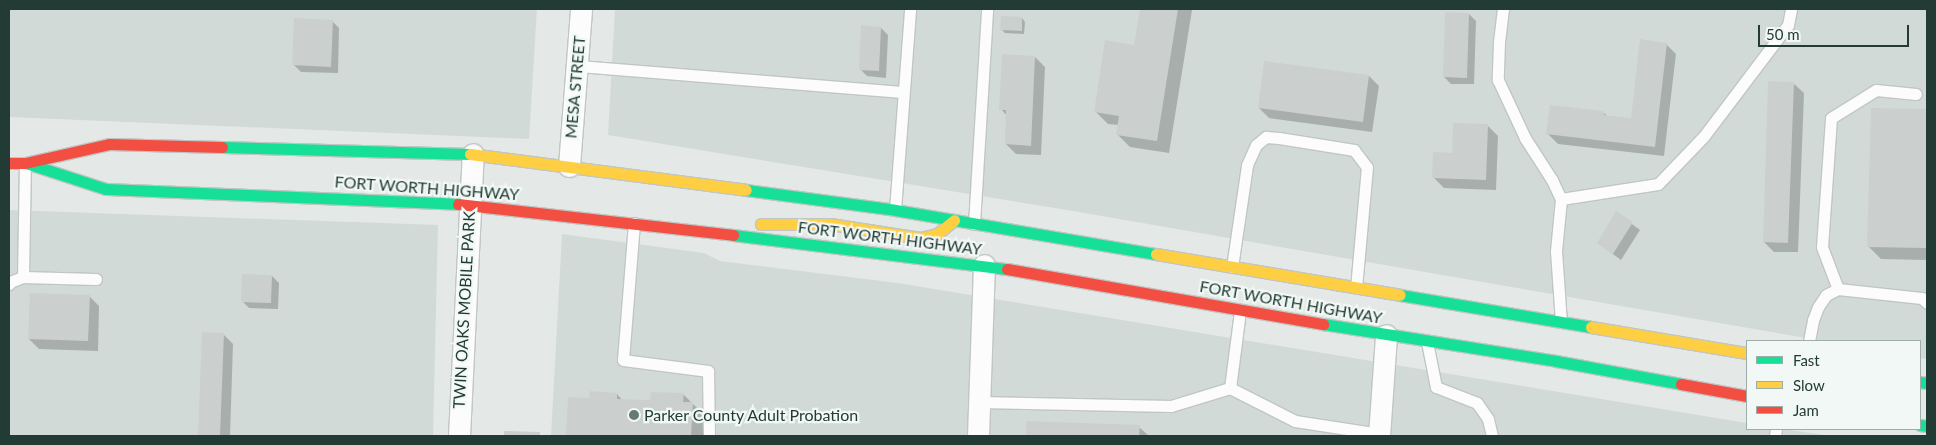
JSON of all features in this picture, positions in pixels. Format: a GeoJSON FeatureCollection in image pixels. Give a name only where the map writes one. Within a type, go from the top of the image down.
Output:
{"type":"FeatureCollection","features":[{"type":"Feature","properties":{"kind":"main road","name":"FORT WORTH HIGHWAY"},"geometry":{"type":"LineString","coordinates":[[9,163],[25,163],[109,144],[472,154],[895,210],[1356,288],[1560,327],[1746,353]]}},
{"type":"Feature","properties":{"kind":"main road","name":"FORT WORTH HIGHWAY"},"geometry":{"type":"LineString","coordinates":[[25,163],[106,189],[469,204],[730,235],[987,260],[1240,311],[1427,342],[1556,356],[1746,396]]}},
{"type":"Feature","properties":{"kind":"main road"},"geometry":{"type":"LineString","coordinates":[[730,235],[752,224],[830,224],[920,238],[937,234],[954,220]]}},
{"type":"Feature","properties":{"kind":"main road"},"geometry":{"type":"LineString","coordinates":[[1172,269],[1188,259]]}},
{"type":"Feature","properties":{"kind":"street","name":"MESA STREET"},"geometry":{"type":"LineString","coordinates":[[569,166],[581,9]]}},
{"type":"Feature","properties":{"kind":"street","name":"TWIN OAKS MOBILE PARK"},"geometry":{"type":"LineString","coordinates":[[458,436],[472,154]]}},
{"type":"Feature","properties":{"kind":"street"},"geometry":{"type":"LineString","coordinates":[[978,436],[987,260]]}},
{"type":"Feature","properties":{"kind":"street"},"geometry":{"type":"LineString","coordinates":[[1379,435],[1386,335]]}},
{"type":"Feature","properties":{"kind":"lane"},"geometry":{"type":"LineString","coordinates":[[895,210],[910,9]]}},
{"type":"Feature","properties":{"kind":"lane"},"geometry":{"type":"LineString","coordinates":[[974,224],[987,9]]}},
{"type":"Feature","properties":{"kind":"lane"},"geometry":{"type":"LineString","coordinates":[[1503,9],[1499,42],[1498,80],[1525,138],[1552,180],[1561,199],[1556,251],[1560,327]]}},
{"type":"Feature","properties":{"kind":"lane"},"geometry":{"type":"LineString","coordinates":[[1561,199],[1658,184],[1704,136],[1738,92],[1788,25],[1791,9]]}},
{"type":"Feature","properties":{"kind":"lane"},"geometry":{"type":"LineString","coordinates":[[578,66],[904,92]]}},
{"type":"Feature","properties":{"kind":"lane"},"geometry":{"type":"LineString","coordinates":[[1838,289],[1822,248],[1831,118],[1876,90],[1916,94]]}},
{"type":"Feature","properties":{"kind":"lane"},"geometry":{"type":"LineString","coordinates":[[1232,267],[1247,165],[1256,146],[1266,137],[1354,150],[1367,168],[1356,288]]}},
{"type":"Feature","properties":{"kind":"lane"},"geometry":{"type":"LineString","coordinates":[[23,277],[25,163]]}},
{"type":"Feature","properties":{"kind":"lane"},"geometry":{"type":"LineString","coordinates":[[634,223],[623,360],[708,371],[709,436]]}},
{"type":"Feature","properties":{"kind":"lane"},"geometry":{"type":"LineString","coordinates":[[9,284],[23,277],[96,279]]}},
{"type":"Feature","properties":{"kind":"lane"},"geometry":{"type":"LineString","coordinates":[[1809,340],[1812,320],[1818,307],[1826,295],[1838,289],[1922,298],[1927,303]]}},
{"type":"Feature","properties":{"kind":"lane"},"geometry":{"type":"LineString","coordinates":[[1230,388],[1240,311]]}},
{"type":"Feature","properties":{"kind":"lane"},"geometry":{"type":"LineString","coordinates":[[1427,342],[1436,387],[1477,403],[1488,419],[1492,436]]}},
{"type":"Feature","properties":{"kind":"lane"},"geometry":{"type":"LineString","coordinates":[[979,402],[1171,406],[1230,388],[1296,421],[1379,435]]}},
{"type":"Feature","properties":{"kind":"shaded area"},"geometry":{"type":"Polygon","coordinates":[[[9,9],[537,9],[529,139],[9,117],[9,9]]]}},
{"type":"Feature","properties":{"kind":"shaded area"},"geometry":{"type":"Polygon","coordinates":[[[615,9],[1927,9],[1927,359],[1921,358],[1921,340],[1817,340],[1067,210],[608,135],[615,9]]]}},
{"type":"Feature","properties":{"kind":"shaded area"},"geometry":{"type":"Polygon","coordinates":[[[9,210],[438,225],[433,436],[9,436],[9,210]]]}},
{"type":"Feature","properties":{"kind":"shaded area"},"geometry":{"type":"Polygon","coordinates":[[[562,234],[704,253],[720,261],[898,283],[1746,423],[1746,430],[1791,430],[1830,436],[551,436],[562,234]]]}},
{"type":"Feature","properties":{"kind":"building"},"geometry":{"type":"Polygon","coordinates":[[[1140,9],[1178,9],[1157,141],[1116,135],[1119,116],[1094,112],[1105,40],[1134,45],[1140,9]]]}},
{"type":"Feature","properties":{"kind":"building"},"geometry":{"type":"Polygon","coordinates":[[[1445,12],[1469,13],[1467,78],[1443,77],[1445,12]]]}},
{"type":"Feature","properties":{"kind":"building"},"geometry":{"type":"Polygon","coordinates":[[[1001,16],[1022,17],[1022,31],[1000,30],[1001,16]]]}},
{"type":"Feature","properties":{"kind":"building"},"geometry":{"type":"Polygon","coordinates":[[[294,18],[333,20],[331,67],[292,65],[294,18]]]}},
{"type":"Feature","properties":{"kind":"building"},"geometry":{"type":"Polygon","coordinates":[[[861,25],[881,27],[879,71],[859,70],[861,25]]]}},
{"type":"Feature","properties":{"kind":"building"},"geometry":{"type":"Polygon","coordinates":[[[1640,39],[1667,43],[1655,147],[1546,134],[1550,105],[1604,111],[1604,115],[1631,118],[1640,39]]]}},
{"type":"Feature","properties":{"kind":"building"},"geometry":{"type":"Polygon","coordinates":[[[1002,54],[1035,56],[1031,146],[1005,144],[1006,110],[999,110],[1002,54]]]}},
{"type":"Feature","properties":{"kind":"building"},"geometry":{"type":"Polygon","coordinates":[[[1264,61],[1369,75],[1363,122],[1258,108],[1264,61]]]}},
{"type":"Feature","properties":{"kind":"building"},"geometry":{"type":"Polygon","coordinates":[[[1768,81],[1794,82],[1788,243],[1763,242],[1768,81]]]}},
{"type":"Feature","properties":{"kind":"building"},"geometry":{"type":"Polygon","coordinates":[[[1871,108],[1927,109],[1927,248],[1867,247],[1871,108]]]}},
{"type":"Feature","properties":{"kind":"building"},"geometry":{"type":"Polygon","coordinates":[[[1453,123],[1488,124],[1486,180],[1432,178],[1433,152],[1452,153],[1453,123]]]}},
{"type":"Feature","properties":{"kind":"building"},"geometry":{"type":"Polygon","coordinates":[[[1616,211],[1633,222],[1613,254],[1597,243],[1616,211]]]}},
{"type":"Feature","properties":{"kind":"building"},"geometry":{"type":"Polygon","coordinates":[[[242,274],[272,275],[271,303],[241,302],[242,274]]]}},
{"type":"Feature","properties":{"kind":"building"},"geometry":{"type":"Polygon","coordinates":[[[30,293],[90,295],[88,341],[28,339],[30,293]]]}},
{"type":"Feature","properties":{"kind":"building"},"geometry":{"type":"Polygon","coordinates":[[[202,332],[224,333],[220,436],[198,436],[202,332]]]}},
{"type":"Feature","properties":{"kind":"building"},"geometry":{"type":"Polygon","coordinates":[[[590,391],[617,393],[617,399],[650,400],[651,392],[684,393],[683,402],[693,402],[691,436],[566,436],[568,397],[589,398],[590,391]]]}},
{"type":"Feature","properties":{"kind":"building"},"geometry":{"type":"Polygon","coordinates":[[[1026,421],[1140,425],[1139,436],[1026,436],[1026,421]]]}},
{"type":"Feature","properties":{"kind":"building"},"geometry":{"type":"Polygon","coordinates":[[[504,431],[540,432],[540,436],[504,436],[504,431]]]}},
{"type":"Feature","properties":{"kind":"traffic: fast"},"geometry":{"type":"LineString","coordinates":[[222,147],[470,154]]}},
{"type":"Feature","properties":{"kind":"traffic: fast"},"geometry":{"type":"LineString","coordinates":[[26,163],[106,189],[458,204]]}},
{"type":"Feature","properties":{"kind":"traffic: fast"},"geometry":{"type":"LineString","coordinates":[[746,190],[895,210],[1156,254]]}},
{"type":"Feature","properties":{"kind":"traffic: fast"},"geometry":{"type":"LineString","coordinates":[[733,235],[1007,269]]}},
{"type":"Feature","properties":{"kind":"traffic: fast"},"geometry":{"type":"LineString","coordinates":[[1400,295],[1591,327]]}},
{"type":"Feature","properties":{"kind":"traffic: fast"},"geometry":{"type":"LineString","coordinates":[[1323,324],[1556,361],[1681,384]]}},
{"type":"Feature","properties":{"kind":"traffic: fast"},"geometry":{"type":"LineString","coordinates":[[1921,382],[1927,383]]}},
{"type":"Feature","properties":{"kind":"traffic: fast"},"geometry":{"type":"LineString","coordinates":[[1921,425],[1927,426]]}},
{"type":"Feature","properties":{"kind":"traffic: slow"},"geometry":{"type":"LineString","coordinates":[[470,154],[746,190]]}},
{"type":"Feature","properties":{"kind":"traffic: slow"},"geometry":{"type":"LineString","coordinates":[[761,224],[830,224],[920,238],[937,234],[954,220]]}},
{"type":"Feature","properties":{"kind":"traffic: slow"},"geometry":{"type":"LineString","coordinates":[[1156,254],[1400,295]]}},
{"type":"Feature","properties":{"kind":"traffic: slow"},"geometry":{"type":"LineString","coordinates":[[1591,327],[1746,353]]}},
{"type":"Feature","properties":{"kind":"traffic: jam"},"geometry":{"type":"LineString","coordinates":[[9,163],[25,163],[109,144],[222,147]]}},
{"type":"Feature","properties":{"kind":"traffic: jam"},"geometry":{"type":"LineString","coordinates":[[458,204],[733,235]]}},
{"type":"Feature","properties":{"kind":"traffic: jam"},"geometry":{"type":"LineString","coordinates":[[1007,269],[1323,324]]}},
{"type":"Feature","properties":{"kind":"traffic: jam"},"geometry":{"type":"LineString","coordinates":[[1681,384],[1746,396]]}},
{"type":"Feature","properties":{"kind":"place","name":"Parker County Adult Probation"},"geometry":{"type":"Point","coordinates":[634,415]}}]}
